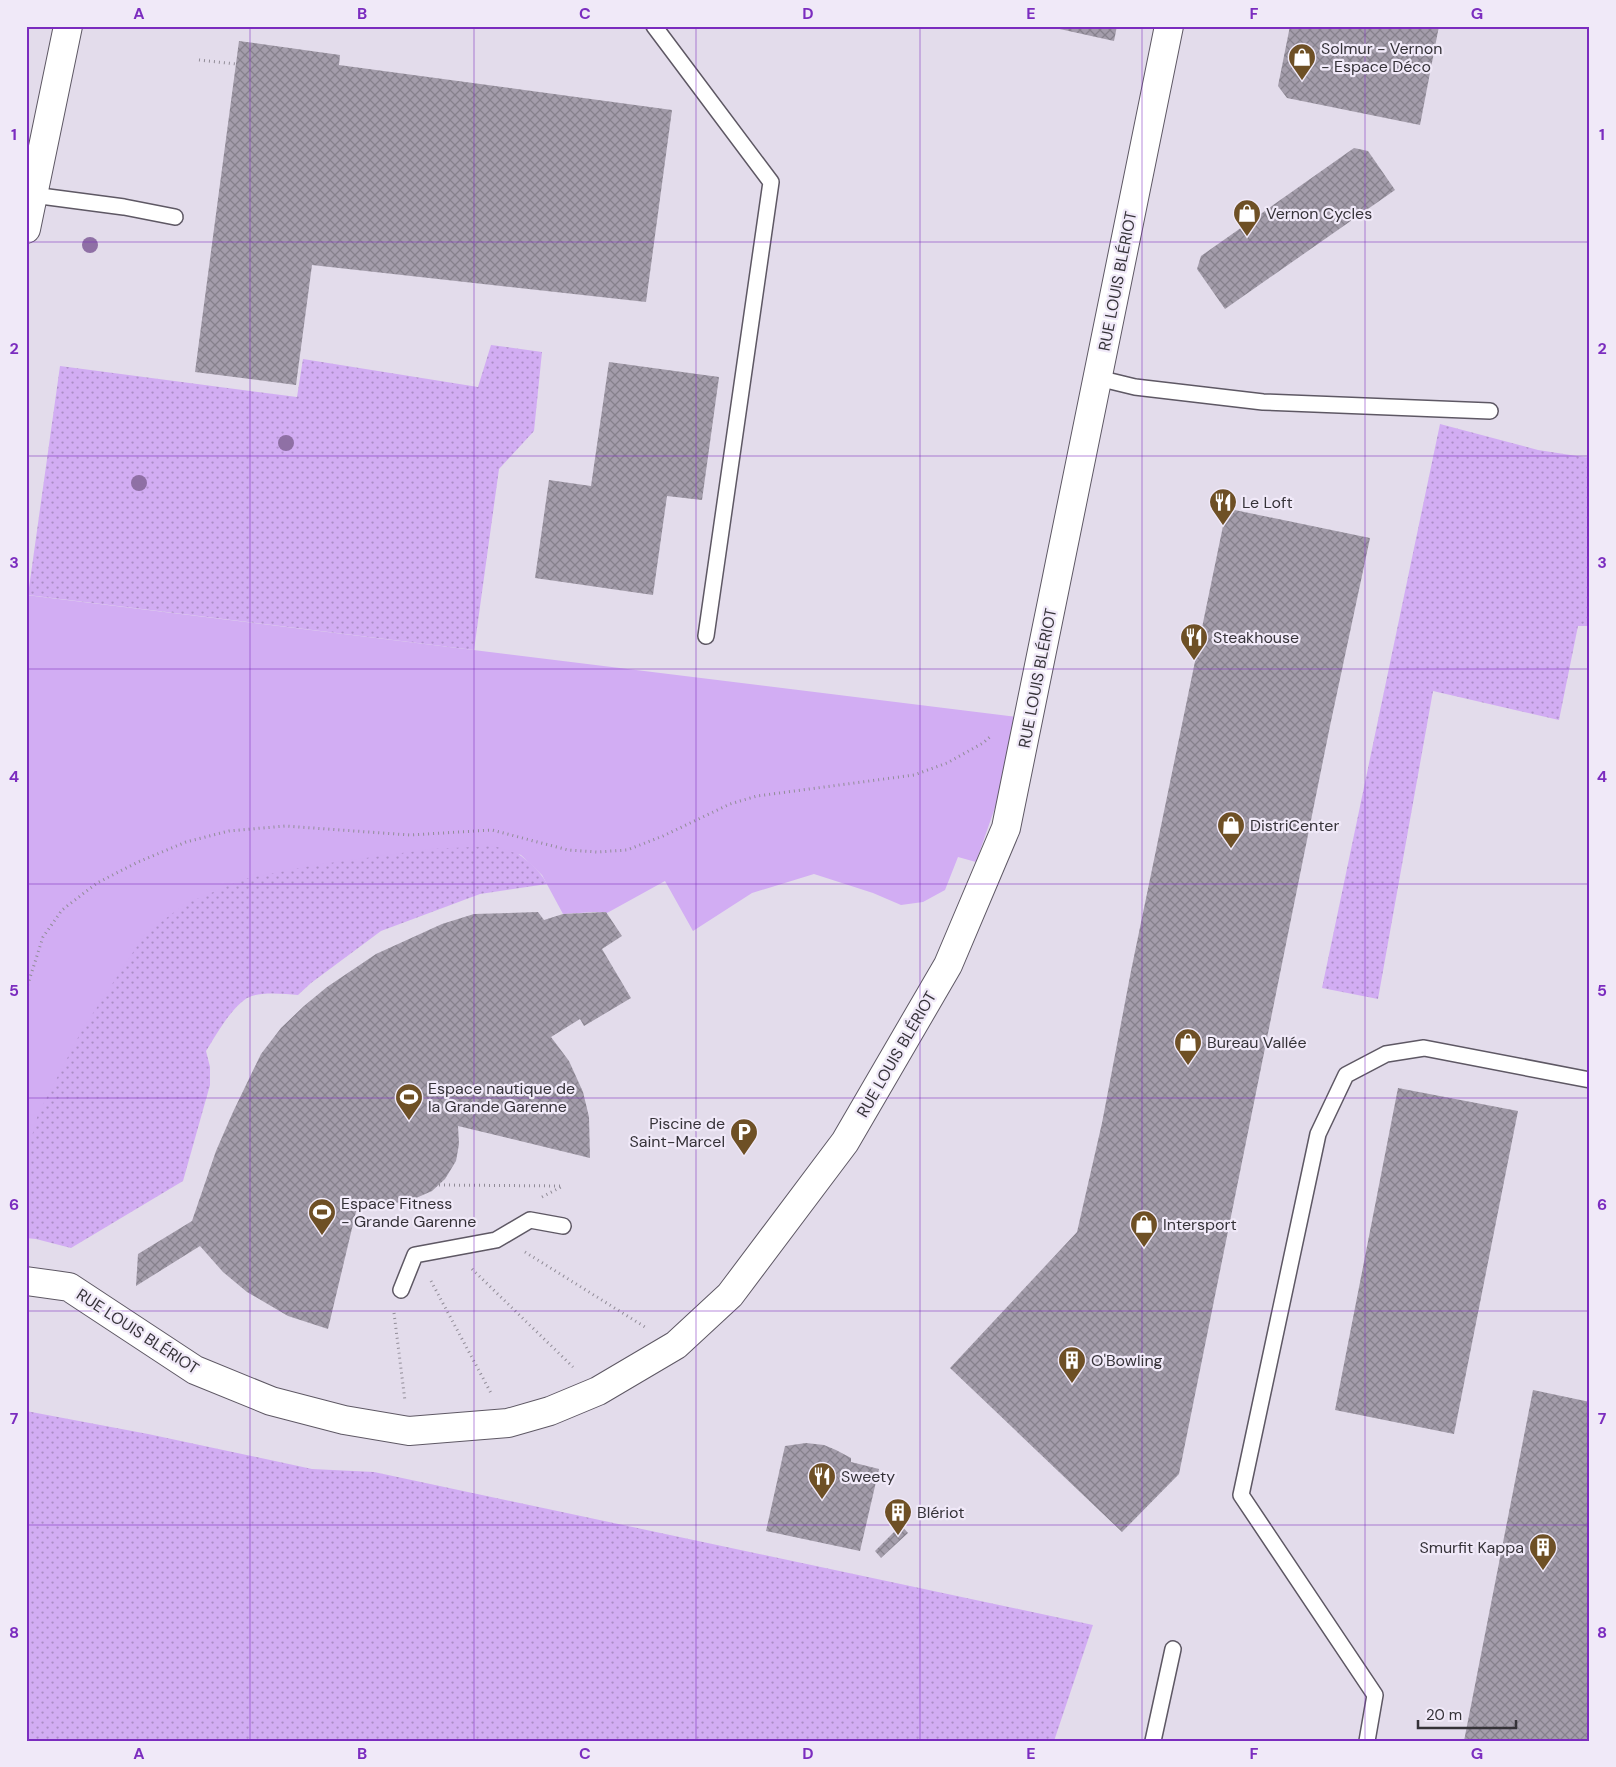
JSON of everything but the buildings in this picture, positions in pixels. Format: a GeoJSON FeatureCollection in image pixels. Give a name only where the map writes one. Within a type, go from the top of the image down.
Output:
{"type":"FeatureCollection","features":[{"type":"Feature","properties":{"kind":"street"},"geometry":{"type":"LineString","coordinates":[[26,229],[68,26]]}},
{"type":"Feature","properties":{"kind":"street","name":"RUE LOUIS BLÉRIOT"},"geometry":{"type":"LineString","coordinates":[[26,1281],[69,1287],[195,1370],[271,1401],[344,1420],[409,1431],[508,1423],[550,1411],[598,1391],[676,1345],[730,1295],[845,1142],[948,965],[1006,828],[1169,26]]}},
{"type":"Feature","properties":{"kind":"lane"},"geometry":{"type":"LineString","coordinates":[[654,26],[771,182],[706,636]]}},
{"type":"Feature","properties":{"kind":"lane"},"geometry":{"type":"LineString","coordinates":[[33,194],[124,207],[175,217]]}},
{"type":"Feature","properties":{"kind":"lane"},"geometry":{"type":"LineString","coordinates":[[1098,378],[1135,387],[1263,402],[1490,411]]}},
{"type":"Feature","properties":{"kind":"lane"},"geometry":{"type":"LineString","coordinates":[[1366,1741],[1375,1695],[1241,1495],[1318,1134],[1346,1075],[1386,1054],[1424,1048],[1590,1080]]}},
{"type":"Feature","properties":{"kind":"lane"},"geometry":{"type":"LineString","coordinates":[[401,1290],[415,1255],[496,1240],[530,1220],[563,1226]]}},
{"type":"Feature","properties":{"kind":"lane"},"geometry":{"type":"LineString","coordinates":[[1153,1741],[1173,1649]]}},
{"type":"Feature","properties":{"kind":"path"},"geometry":{"type":"LineString","coordinates":[[200,60],[236,64]]}},
{"type":"Feature","properties":{"kind":"path"},"geometry":{"type":"LineString","coordinates":[[26,990],[43,937],[62,910],[97,883],[138,862],[186,842],[229,831],[285,826],[410,835],[492,830],[568,850],[597,852],[627,850],[663,836],[730,804],[757,796],[914,775],[946,763],[983,743],[1010,721],[1028,721]]}},
{"type":"Feature","properties":{"kind":"path"},"geometry":{"type":"LineString","coordinates":[[439,1185],[562,1186]]}},
{"type":"Feature","properties":{"kind":"path"},"geometry":{"type":"LineString","coordinates":[[453,1248],[538,1335],[598,1391]]}},
{"type":"Feature","properties":{"kind":"path"},"geometry":{"type":"LineString","coordinates":[[519,1249],[676,1345]]}},
{"type":"Feature","properties":{"kind":"path"},"geometry":{"type":"LineString","coordinates":[[419,1255],[468,1351],[508,1423]]}},
{"type":"Feature","properties":{"kind":"path"},"geometry":{"type":"LineString","coordinates":[[393,1305],[409,1431]]}},
{"type":"Feature","properties":{"kind":"shaded area"},"geometry":{"type":"Polygon","coordinates":[[[491,345],[542,352],[534,431],[499,469],[474,650],[28,595],[60,366],[297,397],[303,359],[478,387],[491,345]]]}},
{"type":"Feature","properties":{"kind":"shaded area"},"geometry":{"type":"Polygon","coordinates":[[[1440,424],[1538,450],[1590,458],[1590,626],[1578,626],[1559,720],[1433,691],[1378,999],[1322,988],[1440,424]]]}},
{"type":"Feature","properties":{"kind":"shaded area"},"geometry":{"type":"Polygon","coordinates":[[[26,595],[1017,717],[998,799],[976,862],[958,857],[945,890],[923,902],[901,905],[873,893],[814,874],[752,893],[693,931],[665,881],[607,913],[563,914],[542,875],[521,855],[494,846],[431,849],[315,865],[244,879],[185,904],[145,934],[82,1030],[38,1114],[26,1158],[26,595]]]}},
{"type":"Feature","properties":{"kind":"shaded area"},"geometry":{"type":"Polygon","coordinates":[[[488,835],[529,862],[536,868],[547,884],[480,894],[381,931],[311,983],[298,995],[265,994],[247,998],[229,1015],[206,1051],[210,1067],[210,1085],[183,1181],[71,1248],[26,1238],[26,1041],[180,886],[488,835]]]}},
{"type":"Feature","properties":{"kind":"shaded area"},"geometry":{"type":"Polygon","coordinates":[[[26,1411],[148,1434],[312,1469],[374,1472],[1093,1625],[1054,1741],[26,1741],[26,1411]]]}},
{"type":"Feature","properties":{"kind":"place","name":"Solmur - Vernon - Espace Déco"},"geometry":{"type":"Point","coordinates":[1302,81]}},
{"type":"Feature","properties":{"kind":"place","name":"Vernon Cycles"},"geometry":{"type":"Point","coordinates":[1247,237]}},
{"type":"Feature","properties":{"kind":"place","name":"Le Loft"},"geometry":{"type":"Point","coordinates":[1223,526]}},
{"type":"Feature","properties":{"kind":"place","name":"Steakhouse"},"geometry":{"type":"Point","coordinates":[1194,661]}},
{"type":"Feature","properties":{"kind":"place","name":"DistriCenter"},"geometry":{"type":"Point","coordinates":[1231,849]}},
{"type":"Feature","properties":{"kind":"place","name":"Bureau Vallée"},"geometry":{"type":"Point","coordinates":[1188,1066]}},
{"type":"Feature","properties":{"kind":"place","name":"Espace nautique de la Grande Garenne"},"geometry":{"type":"Point","coordinates":[409,1121]}},
{"type":"Feature","properties":{"kind":"place","name":"Piscine de Saint-Marcel"},"geometry":{"type":"Point","coordinates":[744,1156]}},
{"type":"Feature","properties":{"kind":"place","name":"Espace Fitness - Grande Garenne"},"geometry":{"type":"Point","coordinates":[322,1236]}},
{"type":"Feature","properties":{"kind":"place","name":"Intersport"},"geometry":{"type":"Point","coordinates":[1144,1248]}},
{"type":"Feature","properties":{"kind":"place","name":"O'Bowling"},"geometry":{"type":"Point","coordinates":[1072,1384]}},
{"type":"Feature","properties":{"kind":"place","name":"Sweety"},"geometry":{"type":"Point","coordinates":[822,1500]}},
{"type":"Feature","properties":{"kind":"place","name":"Blériot"},"geometry":{"type":"Point","coordinates":[898,1536]}},
{"type":"Feature","properties":{"kind":"place","name":"Smurfit Kappa"},"geometry":{"type":"Point","coordinates":[1543,1571]}}]}
